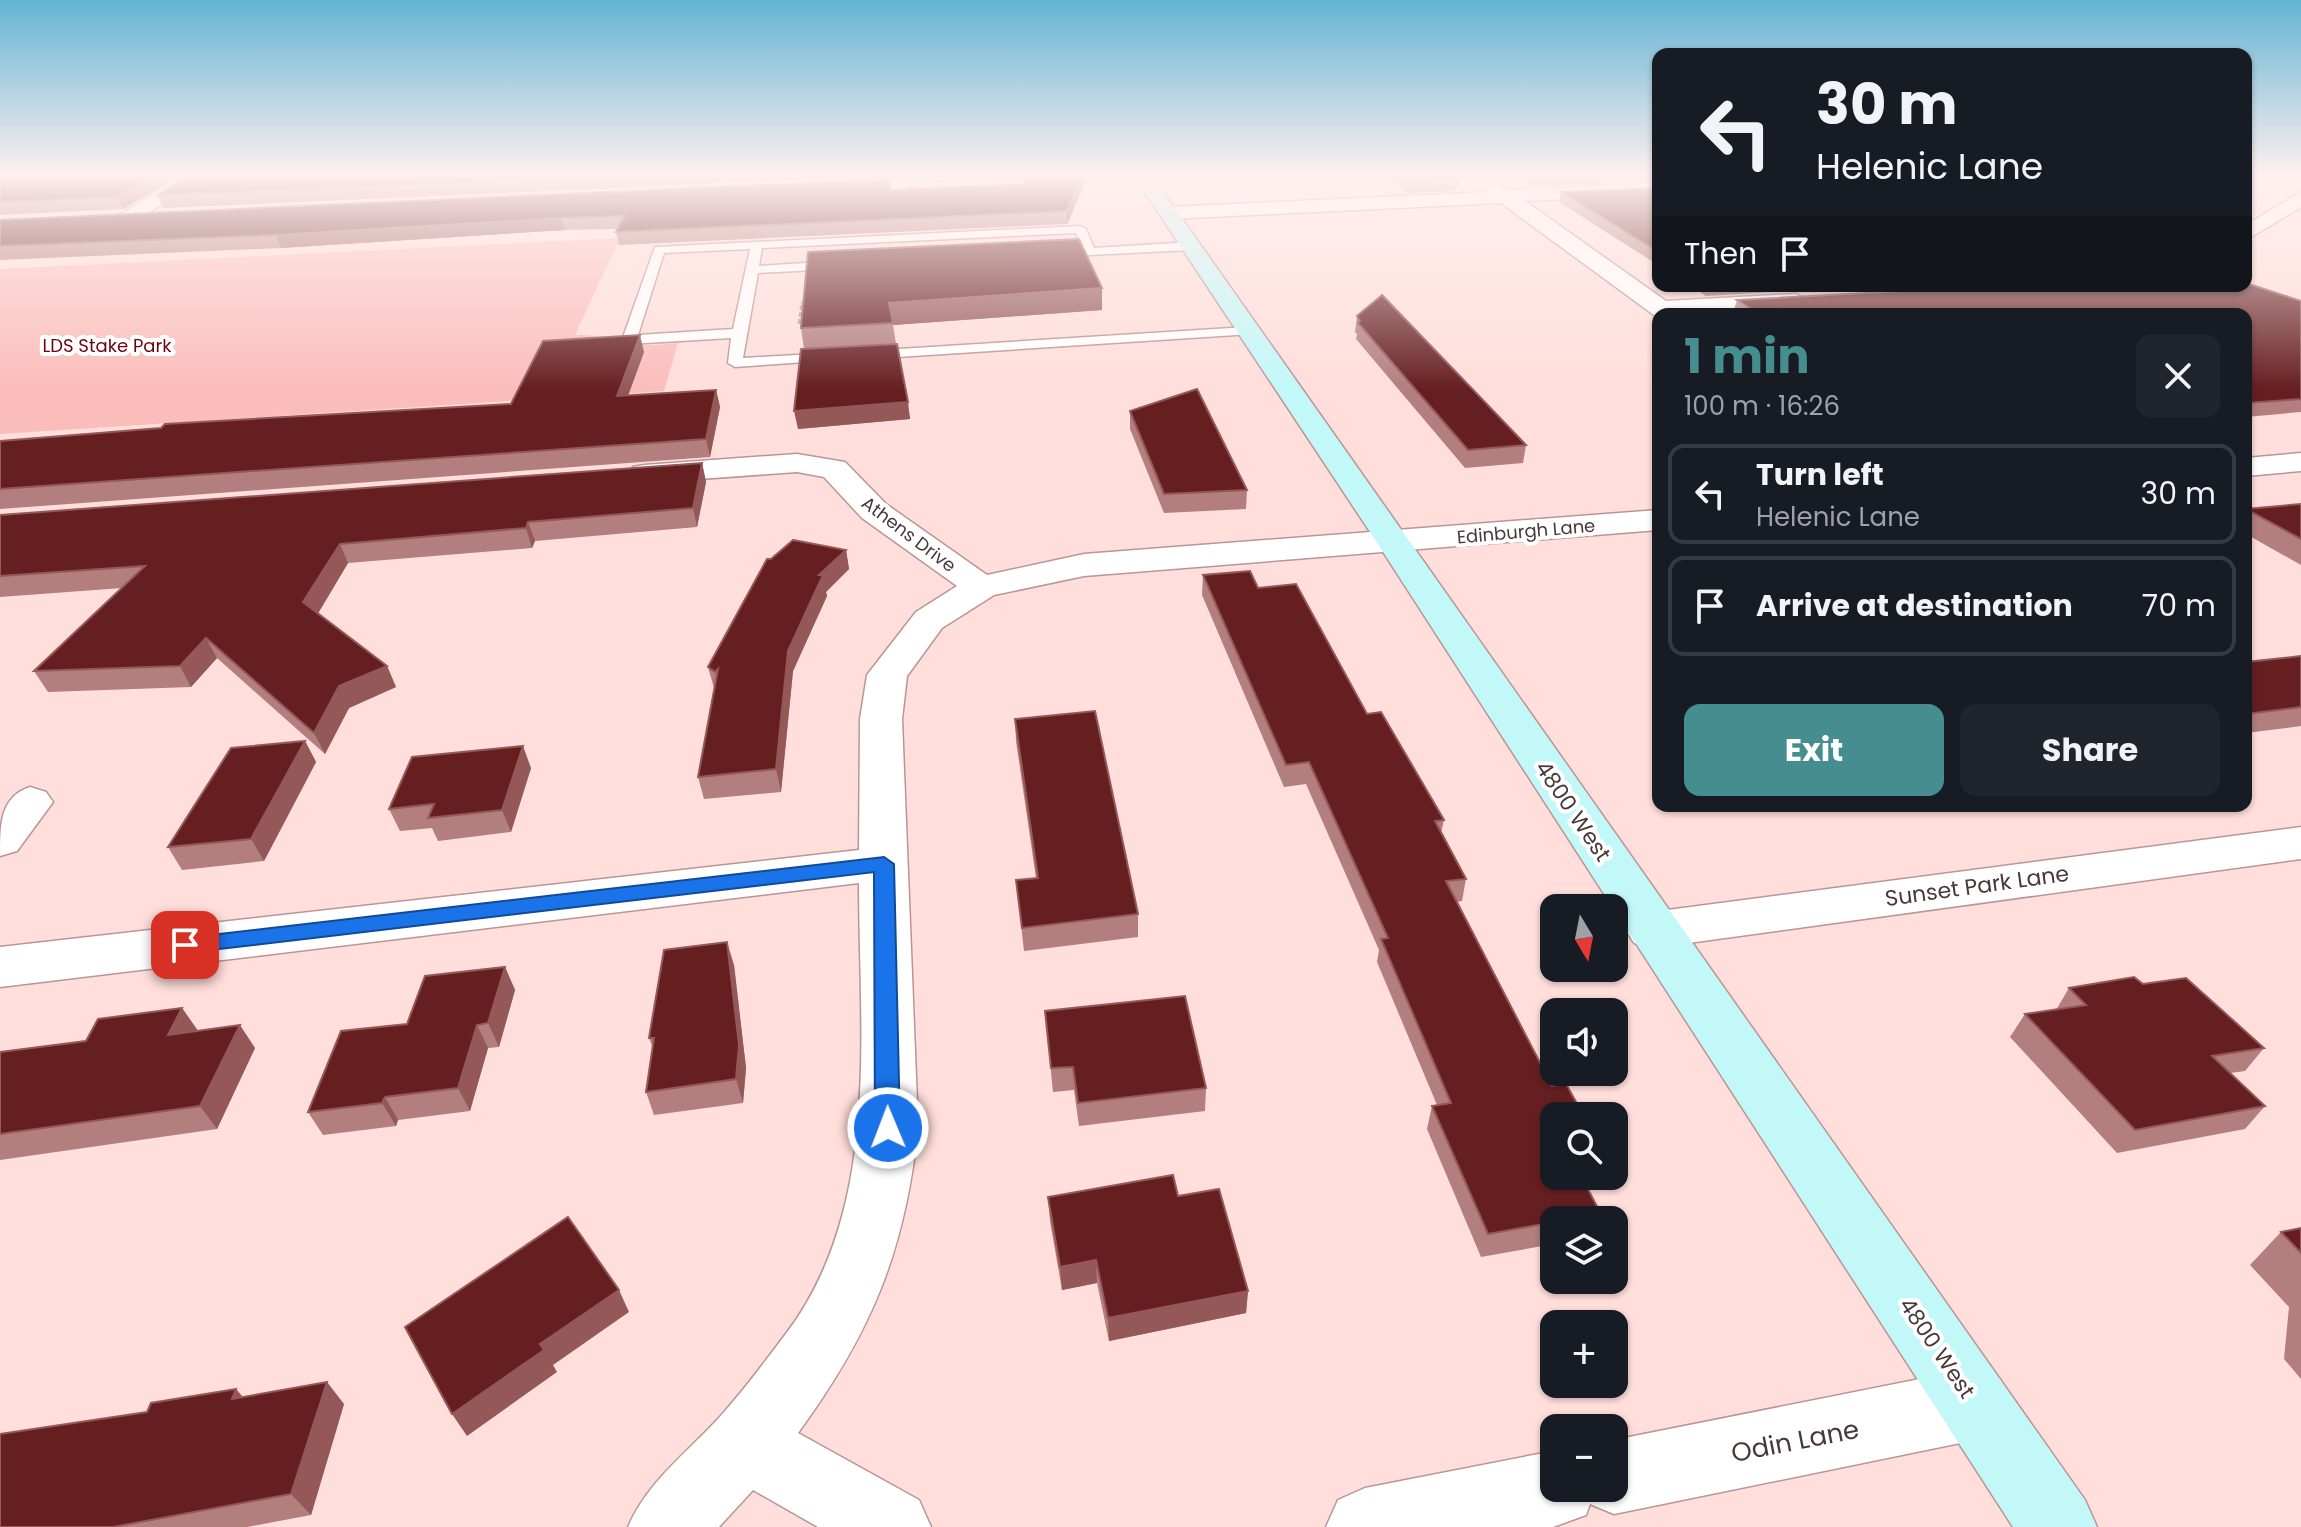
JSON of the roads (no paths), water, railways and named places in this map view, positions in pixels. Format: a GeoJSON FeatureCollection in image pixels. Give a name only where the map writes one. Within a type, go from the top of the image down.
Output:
{"type":"FeatureCollection","features":[{"type":"Feature","properties":{"kind":"street","name":"4800 West"},"geometry":{"type":"LineString","coordinates":[[1191,247],[1393,541],[1652,930],[2058,1527]]}},
{"type":"Feature","properties":{"kind":"street"},"geometry":{"type":"LineString","coordinates":[[1574,247],[1658,308]]}},
{"type":"Feature","properties":{"kind":"street"},"geometry":{"type":"LineString","coordinates":[[1713,308],[1823,299]]}},
{"type":"Feature","properties":{"kind":"street"},"geometry":{"type":"LineString","coordinates":[[2252,466],[2301,462]]}},
{"type":"Feature","properties":{"kind":"street","name":"Athens Drive"},"geometry":{"type":"LineString","coordinates":[[612,476],[797,463],[834,469],[874,511],[981,587]]}},
{"type":"Feature","properties":{"kind":"street","name":"Edinburgh Lane"},"geometry":{"type":"LineString","coordinates":[[1393,541],[1652,520]]}},
{"type":"Feature","properties":{"kind":"street"},"geometry":{"type":"LineString","coordinates":[[667,1527],[745,1444],[826,1333],[858,1268],[871,1230],[888,1128],[881,719],[887,675],[929,620],[981,587],[1084,565],[1393,541]]}},
{"type":"Feature","properties":{"kind":"street"},"geometry":{"type":"LineString","coordinates":[[0,840],[30,802]]}},
{"type":"Feature","properties":{"kind":"street","name":"Sunset Park Lane"},"geometry":{"type":"LineString","coordinates":[[1652,930],[2301,843]]}},
{"type":"Feature","properties":{"kind":"street"},"geometry":{"type":"LineString","coordinates":[[0,967],[884,864]]}},
{"type":"Feature","properties":{"kind":"street","name":"Odin Lane"},"geometry":{"type":"LineString","coordinates":[[1628,1474],[1975,1404]]}},
{"type":"Feature","properties":{"kind":"street"},"geometry":{"type":"LineString","coordinates":[[745,1444],[892,1527]]}},
{"type":"Feature","properties":{"kind":"street"},"geometry":{"type":"LineString","coordinates":[[1365,1527],[1540,1492]]}},
{"type":"Feature","properties":{"kind":"lane"},"geometry":{"type":"LineString","coordinates":[[713,247],[659,250],[629,340],[739,333]]}},
{"type":"Feature","properties":{"kind":"lane"},"geometry":{"type":"LineString","coordinates":[[757,247],[735,363],[1247,331]]}},
{"type":"Feature","properties":{"kind":"lane"},"geometry":{"type":"LineString","coordinates":[[1088,247],[1090,252]]}},
{"type":"Feature","properties":{"kind":"lane"},"geometry":{"type":"LineString","coordinates":[[1044,254],[1090,252],[1099,247]]}},
{"type":"Feature","properties":{"kind":"lane"},"geometry":{"type":"LineString","coordinates":[[752,270],[844,265]]}},
{"type":"Feature","properties":{"kind":"park label","name":"LDS Stake Park"},"geometry":{"type":"Point","coordinates":[107,345]}}]}
